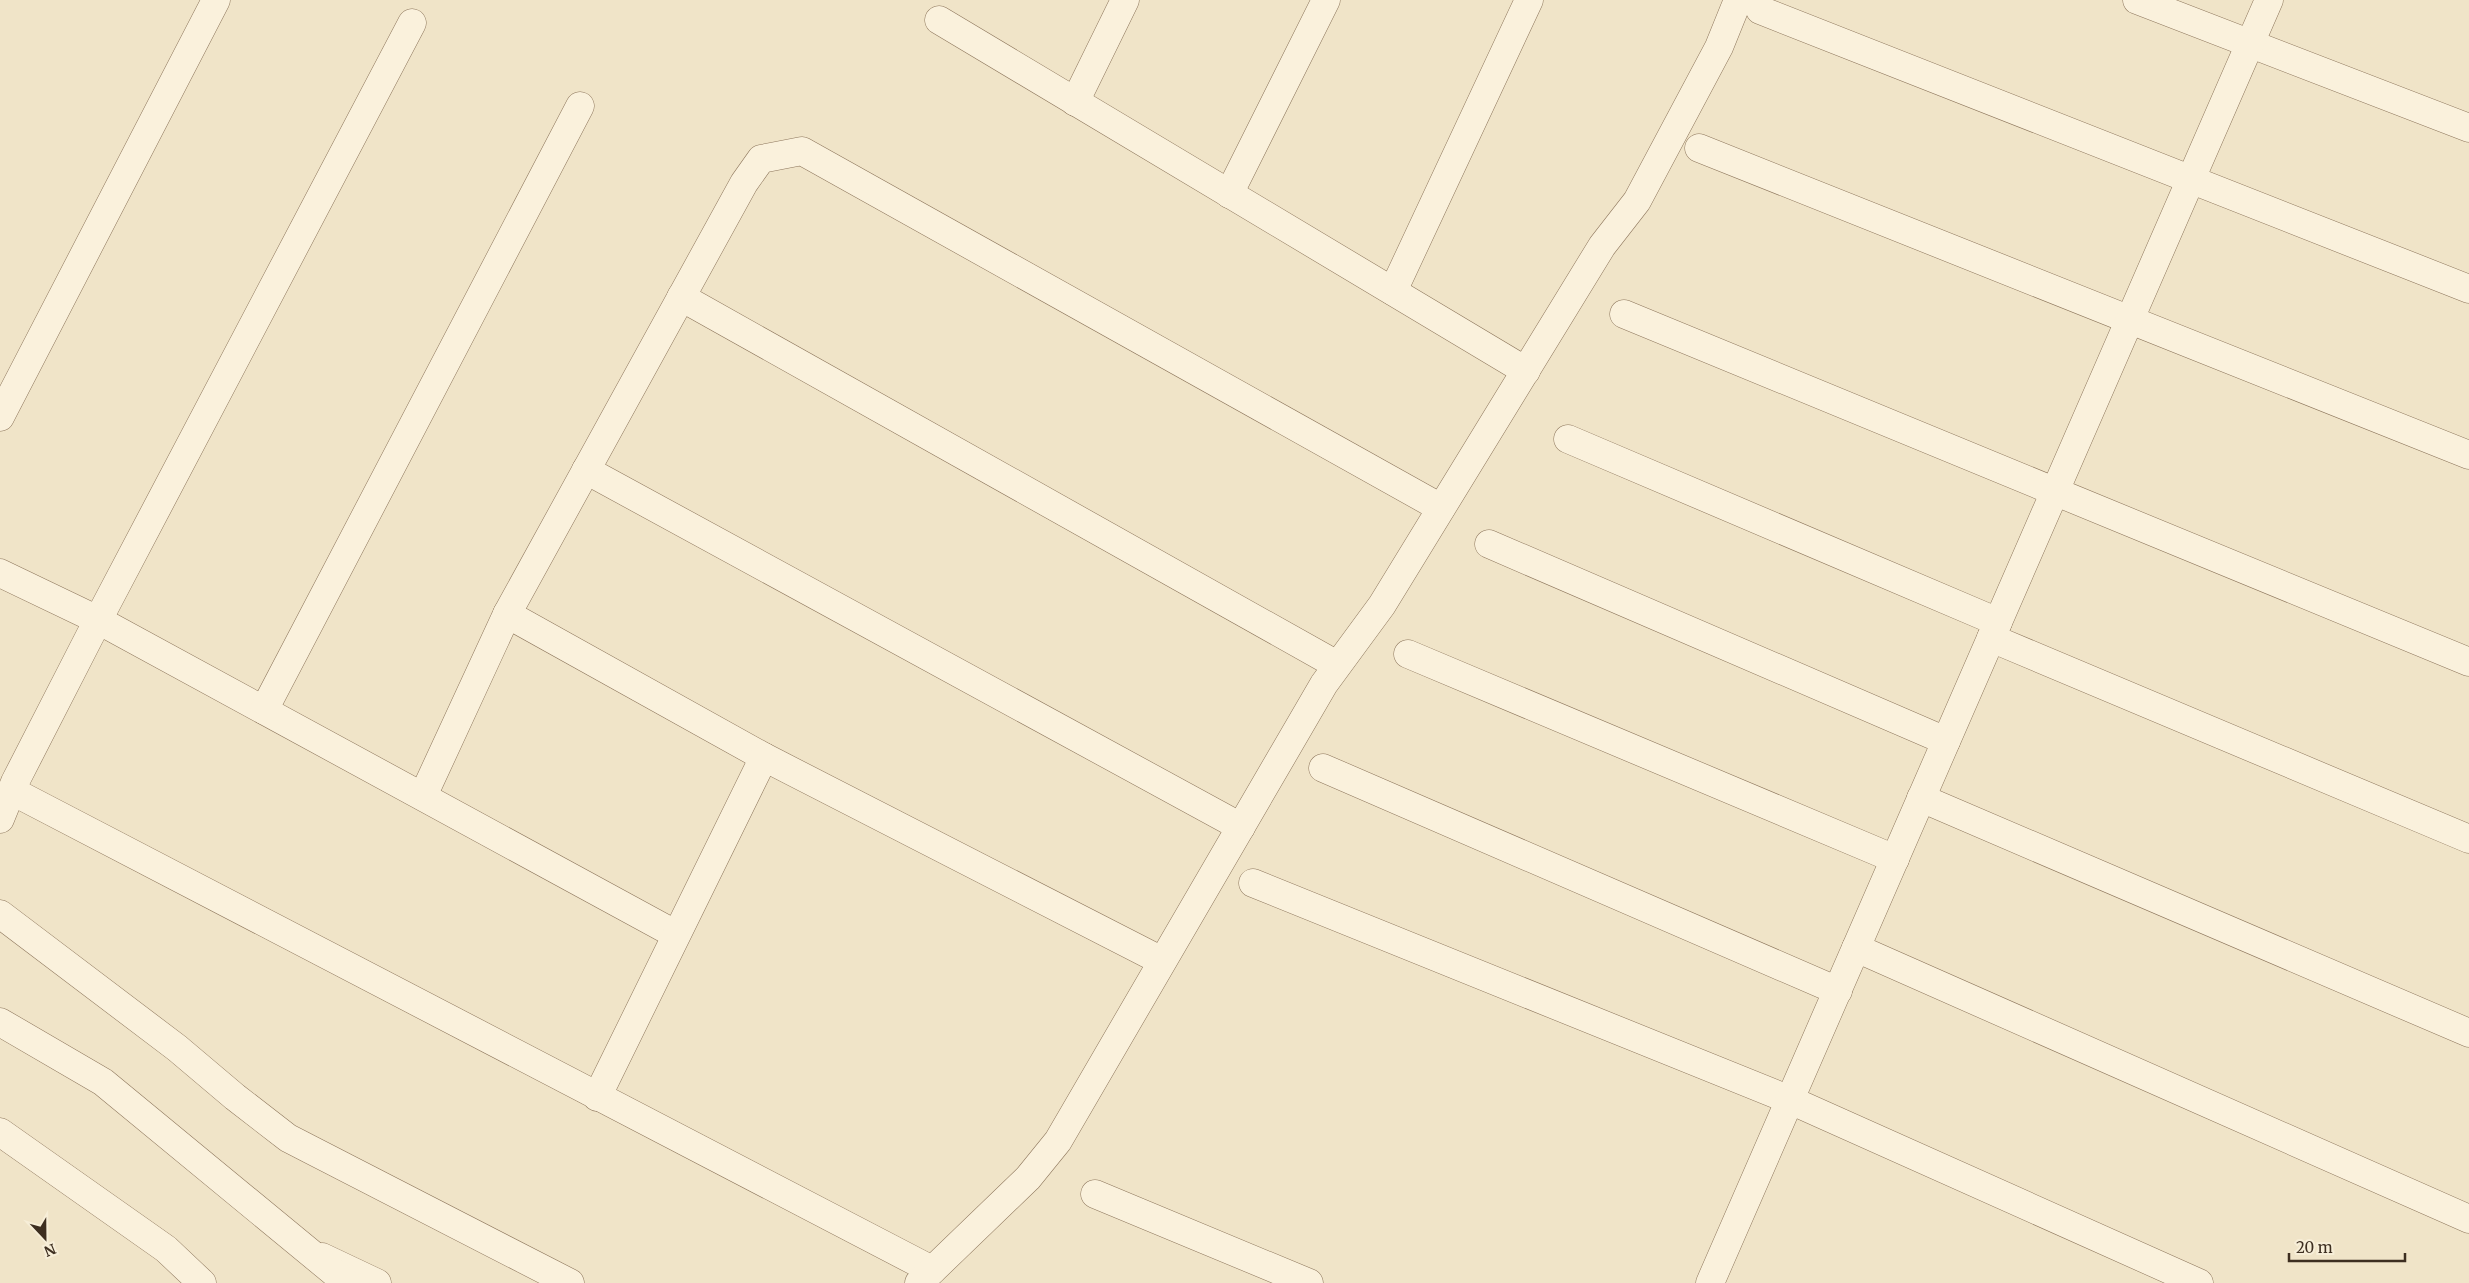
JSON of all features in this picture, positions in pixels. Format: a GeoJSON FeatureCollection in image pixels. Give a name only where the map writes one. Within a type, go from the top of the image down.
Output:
{"type":"FeatureCollection","features":[{"type":"Feature","properties":{"kind":"street"},"geometry":{"type":"LineString","coordinates":[[0,418],[216,0]]}},
{"type":"Feature","properties":{"kind":"street"},"geometry":{"type":"LineString","coordinates":[[1075,102],[1125,0]]}},
{"type":"Feature","properties":{"kind":"street"},"geometry":{"type":"LineString","coordinates":[[1229,194],[1326,0]]}},
{"type":"Feature","properties":{"kind":"street"},"geometry":{"type":"LineString","coordinates":[[1394,291],[1529,0]]}},
{"type":"Feature","properties":{"kind":"street"},"geometry":{"type":"LineString","coordinates":[[2137,0],[2469,128]]}},
{"type":"Feature","properties":{"kind":"street"},"geometry":{"type":"LineString","coordinates":[[1718,1281],[1790,1100],[2269,0]]}},
{"type":"Feature","properties":{"kind":"street"},"geometry":{"type":"LineString","coordinates":[[12,791],[597,1097],[926,1277],[1028,1178],[1058,1141],[1337,665],[1382,605],[1602,246],[1637,201],[1719,47],[1749,5],[2469,289]]}},
{"type":"Feature","properties":{"kind":"street"},"geometry":{"type":"LineString","coordinates":[[939,20],[1526,370]]}},
{"type":"Feature","properties":{"kind":"street"},"geometry":{"type":"LineString","coordinates":[[0,819],[12,791],[98,620],[412,23]]}},
{"type":"Feature","properties":{"kind":"street"},"geometry":{"type":"LineString","coordinates":[[264,710],[580,106]]}},
{"type":"Feature","properties":{"kind":"street"},"geometry":{"type":"LineString","coordinates":[[1698,148],[2469,455]]}},
{"type":"Feature","properties":{"kind":"street"},"geometry":{"type":"LineString","coordinates":[[423,796],[507,614],[744,183],[762,159],[802,151],[1441,508]]}},
{"type":"Feature","properties":{"kind":"street"},"geometry":{"type":"LineString","coordinates":[[681,297],[1337,665]]}},
{"type":"Feature","properties":{"kind":"street"},"geometry":{"type":"LineString","coordinates":[[1624,314],[2469,662]]}},
{"type":"Feature","properties":{"kind":"street"},"geometry":{"type":"LineString","coordinates":[[1568,439],[1994,630],[2469,839]]}},
{"type":"Feature","properties":{"kind":"street"},"geometry":{"type":"LineString","coordinates":[[586,470],[1241,827]]}},
{"type":"Feature","properties":{"kind":"street"},"geometry":{"type":"LineString","coordinates":[[1489,544],[1946,741]]}},
{"type":"Feature","properties":{"kind":"street"},"geometry":{"type":"LineString","coordinates":[[0,573],[98,620],[675,934]]}},
{"type":"Feature","properties":{"kind":"street"},"geometry":{"type":"LineString","coordinates":[[507,614],[764,757],[1162,961]]}},
{"type":"Feature","properties":{"kind":"street"},"geometry":{"type":"LineString","coordinates":[[1408,654],[1895,860]]}},
{"type":"Feature","properties":{"kind":"street"},"geometry":{"type":"LineString","coordinates":[[597,1097],[675,934],[764,757]]}},
{"type":"Feature","properties":{"kind":"street"},"geometry":{"type":"LineString","coordinates":[[1323,768],[1838,991]]}},
{"type":"Feature","properties":{"kind":"street"},"geometry":{"type":"LineString","coordinates":[[1921,798],[2469,1033]]}},
{"type":"Feature","properties":{"kind":"street"},"geometry":{"type":"LineString","coordinates":[[1253,883],[1790,1100],[2199,1283]]}},
{"type":"Feature","properties":{"kind":"street"},"geometry":{"type":"LineString","coordinates":[[0,914],[177,1048],[235,1098],[288,1138],[570,1283]]}},
{"type":"Feature","properties":{"kind":"street"},"geometry":{"type":"LineString","coordinates":[[1856,948],[2469,1219]]}},
{"type":"Feature","properties":{"kind":"street"},"geometry":{"type":"LineString","coordinates":[[0,1022],[103,1082],[347,1283]]}},
{"type":"Feature","properties":{"kind":"street"},"geometry":{"type":"LineString","coordinates":[[0,1132],[166,1249],[202,1283]]}},
{"type":"Feature","properties":{"kind":"street"},"geometry":{"type":"LineString","coordinates":[[1094,1194],[1309,1283]]}},
{"type":"Feature","properties":{"kind":"street"},"geometry":{"type":"LineString","coordinates":[[310,1252],[377,1283]]}}]}
